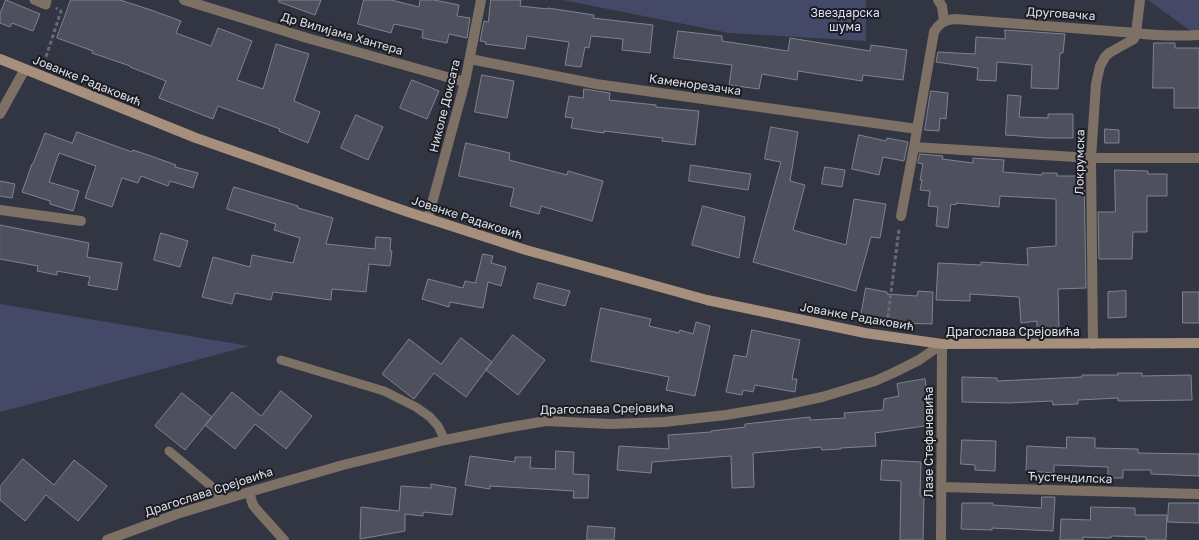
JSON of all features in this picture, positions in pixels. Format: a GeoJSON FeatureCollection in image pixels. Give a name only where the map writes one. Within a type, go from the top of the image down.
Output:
{"type":"FeatureCollection","features":[{"type":"Feature","properties":{"kind":"main road","name":"Јованке Радаковић"},"geometry":{"type":"LineString","coordinates":[[0,59],[196,138],[526,250],[707,300],[886,337],[942,344]]}},
{"type":"Feature","properties":{"kind":"main road","name":"Драгослава Срејовића"},"geometry":{"type":"LineString","coordinates":[[942,344],[1199,343]]}},
{"type":"Feature","properties":{"kind":"street","name":"Др Вилијама Хантера"},"geometry":{"type":"LineString","coordinates":[[184,0],[298,35],[465,82]]}},
{"type":"Feature","properties":{"kind":"street","name":"Николе Доксата"},"geometry":{"type":"LineString","coordinates":[[428,218],[465,82],[481,0]]}},
{"type":"Feature","properties":{"kind":"street"},"geometry":{"type":"LineString","coordinates":[[1136,33],[1140,0]]}},
{"type":"Feature","properties":{"kind":"street"},"geometry":{"type":"LineString","coordinates":[[901,216],[934,32],[937,26],[944,21],[942,2]]}},
{"type":"Feature","properties":{"kind":"street","name":"Друговачка"},"geometry":{"type":"LineString","coordinates":[[944,21],[955,19],[1156,36],[1199,35]]}},
{"type":"Feature","properties":{"kind":"street","name":"Локрумска"},"geometry":{"type":"LineString","coordinates":[[1093,344],[1090,158],[1096,84],[1102,61],[1109,53],[1132,40],[1136,33]]}},
{"type":"Feature","properties":{"kind":"street","name":"Каменорезачка"},"geometry":{"type":"LineString","coordinates":[[470,59],[596,84],[917,129]]}},
{"type":"Feature","properties":{"kind":"street"},"geometry":{"type":"LineString","coordinates":[[0,114],[25,69]]}},
{"type":"Feature","properties":{"kind":"street"},"geometry":{"type":"LineString","coordinates":[[914,147],[1090,158],[1199,158]]}},
{"type":"Feature","properties":{"kind":"street"},"geometry":{"type":"LineString","coordinates":[[0,210],[80,221]]}},
{"type":"Feature","properties":{"kind":"street","name":"Драгослава Срејовића"},"geometry":{"type":"LineString","coordinates":[[107,540],[177,514],[343,465],[445,440],[505,428],[546,421],[610,424],[664,422],[726,415],[822,397],[876,380],[919,360],[942,344]]}},
{"type":"Feature","properties":{"kind":"street","name":"Лазе Стефановића"},"geometry":{"type":"LineString","coordinates":[[941,540],[942,344]]}},
{"type":"Feature","properties":{"kind":"street","name":"Ћустендилска"},"geometry":{"type":"LineString","coordinates":[[941,487],[1199,494]]}},
{"type":"Feature","properties":{"kind":"street"},"geometry":{"type":"LineString","coordinates":[[249,492],[253,505],[284,540]]}},
{"type":"Feature","properties":{"kind":"lane"},"geometry":{"type":"LineString","coordinates":[[34,0],[47,2]]}},
{"type":"Feature","properties":{"kind":"lane"},"geometry":{"type":"LineString","coordinates":[[281,360],[384,390],[416,407],[430,417],[438,426],[445,440]]}},
{"type":"Feature","properties":{"kind":"lane"},"geometry":{"type":"LineString","coordinates":[[169,451],[211,486],[216,492],[219,501]]}},
{"type":"Feature","properties":{"kind":"path"},"geometry":{"type":"LineString","coordinates":[[40,75],[61,11],[47,2]]}},
{"type":"Feature","properties":{"kind":"path"},"geometry":{"type":"LineString","coordinates":[[886,337],[901,216]]}},
{"type":"Feature","properties":{"kind":"green space","name":"Звездарска шума"},"geometry":{"type":"Polygon","coordinates":[[[563,0],[866,0],[866,41],[729,33],[563,0]]]}},
{"type":"Feature","properties":{"kind":"green space"},"geometry":{"type":"Polygon","coordinates":[[[1148,0],[1199,0],[1199,37],[1148,0]]]}},
{"type":"Feature","properties":{"kind":"green space"},"geometry":{"type":"Polygon","coordinates":[[[0,304],[249,346],[0,412],[0,304]]]}},
{"type":"Feature","properties":{"kind":"building"},"geometry":{"type":"Polygon","coordinates":[[[6,0],[40,14],[33,31],[12,23],[10,27],[0,23],[0,14],[6,0]]]}},
{"type":"Feature","properties":{"kind":"building"},"geometry":{"type":"Polygon","coordinates":[[[71,0],[120,0],[151,10],[181,21],[176,33],[211,46],[218,28],[252,41],[237,80],[263,89],[276,44],[309,54],[294,101],[320,112],[308,143],[279,131],[280,129],[218,106],[213,119],[159,98],[166,81],[57,38],[71,0]]]}},
{"type":"Feature","properties":{"kind":"building"},"geometry":{"type":"Polygon","coordinates":[[[279,0],[321,0],[315,15],[279,2],[279,0]]]}},
{"type":"Feature","properties":{"kind":"building"},"geometry":{"type":"Polygon","coordinates":[[[364,0],[391,0],[419,7],[420,0],[434,0],[459,5],[457,16],[470,18],[467,38],[449,34],[447,43],[422,38],[423,30],[394,24],[391,33],[358,24],[364,0]]]}},
{"type":"Feature","properties":{"kind":"building"},"geometry":{"type":"Polygon","coordinates":[[[491,0],[521,0],[520,6],[548,8],[594,15],[593,18],[653,25],[650,53],[622,50],[623,39],[591,36],[589,48],[585,47],[581,67],[565,65],[569,42],[527,36],[525,49],[485,44],[486,42],[480,41],[484,21],[488,22],[491,0]]]}},
{"type":"Feature","properties":{"kind":"building"},"geometry":{"type":"Polygon","coordinates":[[[1005,30],[1065,34],[1063,53],[1060,53],[1058,89],[1031,88],[1032,65],[997,62],[996,81],[977,80],[978,68],[936,62],[938,52],[975,54],[976,37],[1005,39],[1005,30]]]}},
{"type":"Feature","properties":{"kind":"building"},"geometry":{"type":"Polygon","coordinates":[[[678,31],[722,36],[722,41],[788,51],[790,38],[870,51],[871,45],[907,50],[903,80],[863,75],[862,81],[798,71],[797,80],[762,74],[759,89],[729,85],[732,65],[674,58],[678,31]]]}},
{"type":"Feature","properties":{"kind":"building"},"geometry":{"type":"Polygon","coordinates":[[[1154,43],[1175,43],[1175,48],[1199,48],[1199,108],[1174,108],[1174,88],[1153,88],[1154,43]]]}},
{"type":"Feature","properties":{"kind":"building"},"geometry":{"type":"Polygon","coordinates":[[[482,75],[514,81],[507,118],[475,112],[482,75]]]}},
{"type":"Feature","properties":{"kind":"building"},"geometry":{"type":"Polygon","coordinates":[[[412,80],[439,91],[427,119],[400,108],[412,80]]]}},
{"type":"Feature","properties":{"kind":"building"},"geometry":{"type":"Polygon","coordinates":[[[584,89],[610,93],[609,100],[699,111],[695,145],[662,141],[663,138],[571,128],[573,118],[565,117],[569,96],[583,98],[584,89]]]}},
{"type":"Feature","properties":{"kind":"building"},"geometry":{"type":"Polygon","coordinates":[[[931,91],[948,93],[946,119],[940,118],[939,131],[925,130],[931,91]]]}},
{"type":"Feature","properties":{"kind":"building"},"geometry":{"type":"Polygon","coordinates":[[[1008,95],[1021,96],[1019,117],[1048,118],[1048,114],[1073,114],[1073,138],[1006,135],[1008,95]]]}},
{"type":"Feature","properties":{"kind":"building"},"geometry":{"type":"Polygon","coordinates":[[[356,115],[383,127],[368,160],[341,148],[356,115]]]}},
{"type":"Feature","properties":{"kind":"building"},"geometry":{"type":"Polygon","coordinates":[[[771,127],[798,132],[790,181],[805,185],[793,230],[846,245],[854,199],[886,204],[880,238],[871,237],[856,291],[753,262],[781,162],[765,159],[771,127]]]}},
{"type":"Feature","properties":{"kind":"building"},"geometry":{"type":"Polygon","coordinates":[[[1105,129],[1119,130],[1119,143],[1105,143],[1105,129]]]}},
{"type":"Feature","properties":{"kind":"building"},"geometry":{"type":"Polygon","coordinates":[[[77,132],[132,152],[133,150],[176,165],[175,167],[198,173],[193,188],[170,181],[168,186],[141,176],[138,183],[122,178],[112,207],[85,198],[96,166],[59,153],[49,182],[79,191],[73,211],[22,192],[45,133],[72,143],[77,132]]]}},
{"type":"Feature","properties":{"kind":"building"},"geometry":{"type":"Polygon","coordinates":[[[859,135],[886,141],[887,138],[908,142],[904,161],[883,157],[879,175],[852,169],[859,135]]]}},
{"type":"Feature","properties":{"kind":"building"},"geometry":{"type":"Polygon","coordinates":[[[466,143],[510,153],[509,160],[567,175],[568,171],[603,181],[592,221],[541,206],[539,214],[510,206],[514,188],[459,176],[466,143]]]}},
{"type":"Feature","properties":{"kind":"building"},"geometry":{"type":"Polygon","coordinates":[[[920,154],[943,156],[942,159],[973,163],[973,158],[1004,160],[1003,172],[1042,175],[1042,173],[1057,173],[1057,176],[1084,176],[1086,288],[1058,289],[1059,328],[1037,329],[1037,321],[1021,323],[1019,297],[970,294],[970,301],[936,300],[938,263],[981,265],[981,262],[1028,265],[1027,248],[1056,246],[1056,199],[1000,196],[999,207],[951,204],[948,228],[936,226],[938,207],[928,206],[930,191],[920,190],[923,164],[918,163],[920,154]]]}},
{"type":"Feature","properties":{"kind":"building"},"geometry":{"type":"Polygon","coordinates":[[[691,165],[751,174],[748,190],[689,181],[691,165]]]}},
{"type":"Feature","properties":{"kind":"building"},"geometry":{"type":"Polygon","coordinates":[[[825,167],[845,170],[842,187],[822,184],[825,167]]]}},
{"type":"Feature","properties":{"kind":"building"},"geometry":{"type":"Polygon","coordinates":[[[1115,170],[1148,171],[1148,174],[1167,174],[1167,196],[1147,196],[1147,232],[1133,232],[1132,259],[1099,259],[1098,212],[1115,212],[1115,170]]]}},
{"type":"Feature","properties":{"kind":"building"},"geometry":{"type":"Polygon","coordinates":[[[0,181],[15,184],[12,198],[0,196],[0,181]]]}},
{"type":"Feature","properties":{"kind":"building"},"geometry":{"type":"Polygon","coordinates":[[[234,187],[333,218],[326,244],[375,249],[376,237],[391,238],[390,266],[369,264],[366,292],[332,289],[331,300],[273,292],[271,300],[235,293],[232,304],[202,297],[213,257],[250,267],[252,255],[293,263],[300,238],[274,230],[276,224],[227,209],[234,187]]]}},
{"type":"Feature","properties":{"kind":"building"},"geometry":{"type":"Polygon","coordinates":[[[703,206],[745,217],[739,258],[692,245],[703,206]]]}},
{"type":"Feature","properties":{"kind":"building"},"geometry":{"type":"Polygon","coordinates":[[[0,225],[89,243],[87,257],[122,263],[117,290],[88,285],[90,277],[57,271],[57,275],[37,271],[38,266],[0,259],[0,225]]]}},
{"type":"Feature","properties":{"kind":"building"},"geometry":{"type":"Polygon","coordinates":[[[161,233],[188,241],[180,267],[154,260],[161,233]]]}},
{"type":"Feature","properties":{"kind":"building"},"geometry":{"type":"Polygon","coordinates":[[[483,254],[493,256],[491,263],[506,267],[501,286],[488,282],[483,308],[450,302],[449,307],[422,299],[428,279],[463,288],[465,281],[475,283],[483,254]]]}},
{"type":"Feature","properties":{"kind":"building"},"geometry":{"type":"Polygon","coordinates":[[[538,283],[570,291],[565,306],[534,298],[538,283]]]}},
{"type":"Feature","properties":{"kind":"building"},"geometry":{"type":"Polygon","coordinates":[[[866,288],[887,292],[887,294],[917,296],[918,291],[933,292],[932,324],[895,323],[895,321],[861,316],[866,288]]]}},
{"type":"Feature","properties":{"kind":"building"},"geometry":{"type":"Polygon","coordinates":[[[1126,291],[1126,317],[1108,318],[1108,292],[1126,291]]]}},
{"type":"Feature","properties":{"kind":"building"},"geometry":{"type":"Polygon","coordinates":[[[1183,292],[1199,292],[1199,323],[1183,323],[1183,292]]]}},
{"type":"Feature","properties":{"kind":"building"},"geometry":{"type":"Polygon","coordinates":[[[601,308],[651,319],[649,326],[679,333],[680,330],[693,334],[696,322],[710,326],[695,396],[666,390],[669,377],[591,361],[601,308]]]}},
{"type":"Feature","properties":{"kind":"building"},"geometry":{"type":"Polygon","coordinates":[[[752,330],[800,340],[792,379],[797,379],[795,392],[755,385],[753,392],[743,390],[742,395],[726,392],[734,355],[746,357],[752,330]]]}},
{"type":"Feature","properties":{"kind":"building"},"geometry":{"type":"Polygon","coordinates":[[[513,335],[545,360],[518,395],[486,370],[513,335]]]}},
{"type":"Feature","properties":{"kind":"building"},"geometry":{"type":"Polygon","coordinates":[[[461,338],[492,362],[466,397],[434,373],[414,399],[382,374],[409,339],[441,364],[461,338]]]}},
{"type":"Feature","properties":{"kind":"building"},"geometry":{"type":"Polygon","coordinates":[[[1118,373],[1142,373],[1142,376],[1191,375],[1192,400],[1118,401],[1118,398],[1078,400],[1078,404],[1053,405],[1052,401],[1009,403],[962,402],[962,377],[997,378],[997,381],[1082,377],[1082,375],[1118,375],[1118,373]]]}},
{"type":"Feature","properties":{"kind":"building"},"geometry":{"type":"Polygon","coordinates":[[[925,379],[932,425],[875,433],[876,446],[822,450],[821,447],[753,453],[754,487],[732,488],[731,456],[652,462],[651,473],[617,470],[619,446],[669,449],[668,435],[711,432],[745,427],[745,424],[810,417],[810,420],[845,418],[844,413],[883,410],[884,399],[899,396],[897,384],[925,379]]]}},
{"type":"Feature","properties":{"kind":"building"},"geometry":{"type":"Polygon","coordinates":[[[281,391],[312,416],[286,449],[255,424],[235,449],[205,425],[232,392],[261,416],[281,391]]]}},
{"type":"Feature","properties":{"kind":"building"},"geometry":{"type":"Polygon","coordinates":[[[182,393],[212,417],[185,450],[155,426],[182,393]]]}},
{"type":"Feature","properties":{"kind":"building"},"geometry":{"type":"Polygon","coordinates":[[[1067,437],[1095,438],[1095,448],[1138,449],[1138,453],[1199,454],[1199,476],[1151,474],[1151,470],[1123,470],[1123,478],[1108,478],[1108,467],[1054,465],[1054,473],[1026,471],[1027,446],[1066,448],[1067,437]]]}},
{"type":"Feature","properties":{"kind":"building"},"geometry":{"type":"Polygon","coordinates":[[[962,440],[996,441],[995,471],[975,470],[975,465],[961,464],[962,440]]]}},
{"type":"Feature","properties":{"kind":"building"},"geometry":{"type":"Polygon","coordinates":[[[556,451],[574,452],[573,474],[589,475],[588,498],[573,498],[574,491],[490,486],[490,489],[465,485],[470,456],[515,462],[515,457],[531,457],[530,468],[555,469],[556,451]]]}},
{"type":"Feature","properties":{"kind":"building"},"geometry":{"type":"Polygon","coordinates":[[[23,459],[54,485],[74,460],[107,486],[78,521],[46,495],[25,521],[0,500],[0,487],[23,459]]]}},
{"type":"Feature","properties":{"kind":"building"},"geometry":{"type":"Polygon","coordinates":[[[882,460],[921,462],[920,496],[924,496],[923,540],[900,540],[901,481],[881,480],[882,460]]]}},
{"type":"Feature","properties":{"kind":"building"},"geometry":{"type":"Polygon","coordinates":[[[431,484],[456,488],[452,515],[423,512],[423,516],[405,514],[405,531],[360,539],[361,507],[399,511],[401,486],[431,488],[431,484]]]}},
{"type":"Feature","properties":{"kind":"building"},"geometry":{"type":"Polygon","coordinates":[[[1042,497],[1055,497],[1053,531],[992,528],[992,530],[961,529],[962,503],[993,503],[993,505],[1041,508],[1042,497]]]}},
{"type":"Feature","properties":{"kind":"building"},"geometry":{"type":"Polygon","coordinates":[[[1169,503],[1199,503],[1199,523],[1168,522],[1169,503]]]}},
{"type":"Feature","properties":{"kind":"building"},"geometry":{"type":"Polygon","coordinates":[[[1091,507],[1135,508],[1135,515],[1167,515],[1166,540],[1146,540],[1146,537],[1111,536],[1111,538],[1083,537],[1083,540],[1060,540],[1061,519],[1090,520],[1091,507]]]}},
{"type":"Feature","properties":{"kind":"building"},"geometry":{"type":"Polygon","coordinates":[[[588,526],[615,528],[614,540],[587,540],[588,526]]]}}]}
